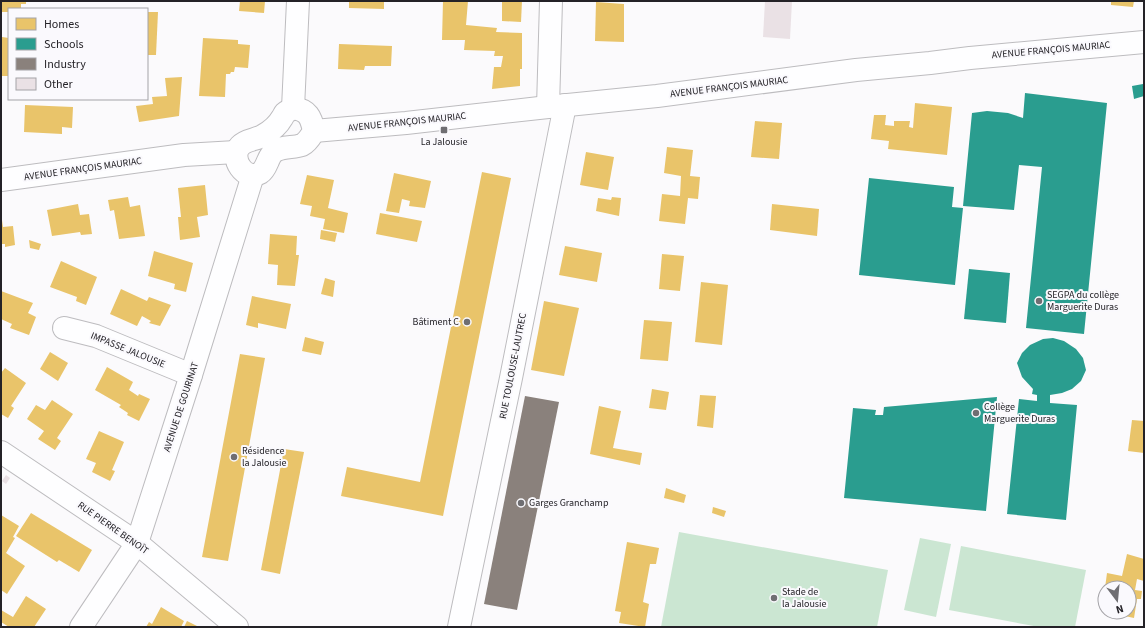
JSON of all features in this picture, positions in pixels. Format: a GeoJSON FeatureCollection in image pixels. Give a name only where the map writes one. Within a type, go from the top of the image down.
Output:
{"type":"FeatureCollection","features":[{"type":"Feature","properties":{"kind":"street"},"geometry":{"type":"LineString","coordinates":[[293,108],[298,1]]}},
{"type":"Feature","properties":{"kind":"street","name":"RUE TOULOUSE-LAUTREC"},"geometry":{"type":"LineString","coordinates":[[459,627],[512,371],[556,106],[551,1]]}},
{"type":"Feature","properties":{"kind":"street","name":"AVENUE FRANÇOIS MAURIAC"},"geometry":{"type":"LineString","coordinates":[[314,131],[406,123],[657,96],[856,70],[977,57],[1144,42]]}},
{"type":"Feature","properties":{"kind":"street"},"geometry":{"type":"LineString","coordinates":[[293,108],[306,112],[311,120],[314,131],[308,140],[302,145],[274,151],[260,174],[247,174],[241,169],[236,157],[236,152],[239,147],[245,141],[263,136],[270,131],[282,119],[285,112],[293,108]]}},
{"type":"Feature","properties":{"kind":"street","name":"AVENUE FRANÇOIS MAURIAC"},"geometry":{"type":"LineString","coordinates":[[1,180],[184,155],[236,152]]}},
{"type":"Feature","properties":{"kind":"street","name":"AVENUE DE GOURINAT"},"geometry":{"type":"LineString","coordinates":[[81,627],[137,543],[253,175]]}},
{"type":"Feature","properties":{"kind":"street","name":"IMPASSE JALOUSIE"},"geometry":{"type":"LineString","coordinates":[[64,328],[96,336],[191,375]]}},
{"type":"Feature","properties":{"kind":"street","name":"RUE PIERRE BENOÎT"},"geometry":{"type":"LineString","coordinates":[[1,452],[137,543],[237,627]]}},
{"type":"Feature","properties":{"kind":"green space","name":"Stade de la Jalousie"},"geometry":{"type":"Polygon","coordinates":[[[679,532],[888,570],[877,627],[661,627],[679,532]]]}},
{"type":"Feature","properties":{"kind":"green space"},"geometry":{"type":"Polygon","coordinates":[[[920,538],[951,544],[936,617],[904,610],[920,538]]]}},
{"type":"Feature","properties":{"kind":"green space"},"geometry":{"type":"Polygon","coordinates":[[[961,546],[1086,570],[1075,627],[1039,627],[949,610],[961,546]]]}},
{"type":"Feature","properties":{"kind":"building: Homes"},"geometry":{"type":"Polygon","coordinates":[[[1,1],[26,1],[26,4],[21,4],[21,8],[8,8],[8,12],[1,12],[1,1]]]}},
{"type":"Feature","properties":{"kind":"building: Homes"},"geometry":{"type":"Polygon","coordinates":[[[240,1],[265,1],[264,13],[239,11],[240,1]]]}},
{"type":"Feature","properties":{"kind":"building: Homes"},"geometry":{"type":"Polygon","coordinates":[[[349,1],[384,1],[384,9],[349,8],[349,1]]]}},
{"type":"Feature","properties":{"kind":"building: Homes"},"geometry":{"type":"Polygon","coordinates":[[[443,1],[468,1],[466,25],[497,28],[496,32],[522,33],[522,69],[520,69],[520,86],[492,89],[494,67],[501,67],[503,56],[494,56],[495,51],[464,50],[465,40],[442,40],[443,1]]]}},
{"type":"Feature","properties":{"kind":"building: Homes"},"geometry":{"type":"Polygon","coordinates":[[[502,1],[522,1],[521,22],[502,21],[502,1]]]}},
{"type":"Feature","properties":{"kind":"building: Homes"},"geometry":{"type":"Polygon","coordinates":[[[1111,1],[1134,1],[1133,7],[1111,5],[1111,1]]]}},
{"type":"Feature","properties":{"kind":"building: Homes"},"geometry":{"type":"Polygon","coordinates":[[[596,2],[624,4],[624,42],[595,41],[596,2]]]}},
{"type":"Feature","properties":{"kind":"building: Homes"},"geometry":{"type":"Polygon","coordinates":[[[148,12],[158,12],[156,55],[148,55],[148,12]]]}},
{"type":"Feature","properties":{"kind":"building: Homes"},"geometry":{"type":"Polygon","coordinates":[[[2,37],[8,38],[8,76],[1,76],[2,37]]]}},
{"type":"Feature","properties":{"kind":"building: Homes"},"geometry":{"type":"Polygon","coordinates":[[[203,38],[238,40],[238,44],[250,45],[248,68],[235,67],[234,72],[226,74],[225,97],[199,96],[203,38]]]}},
{"type":"Feature","properties":{"kind":"building: Homes"},"geometry":{"type":"Polygon","coordinates":[[[339,44],[392,46],[391,66],[365,66],[364,70],[338,69],[339,44]]]}},
{"type":"Feature","properties":{"kind":"building: Homes"},"geometry":{"type":"Polygon","coordinates":[[[182,77],[179,116],[139,122],[136,106],[153,104],[152,97],[167,96],[165,78],[182,77]]]}},
{"type":"Feature","properties":{"kind":"building: Homes"},"geometry":{"type":"Polygon","coordinates":[[[915,103],[952,107],[947,155],[888,149],[889,141],[871,139],[874,115],[886,115],[885,125],[894,126],[894,121],[910,121],[909,127],[913,128],[915,103]]]}},
{"type":"Feature","properties":{"kind":"building: Homes"},"geometry":{"type":"Polygon","coordinates":[[[25,105],[73,107],[72,128],[62,127],[62,134],[24,132],[25,105]]]}},
{"type":"Feature","properties":{"kind":"building: Homes"},"geometry":{"type":"Polygon","coordinates":[[[755,121],[782,123],[779,159],[751,157],[755,121]]]}},
{"type":"Feature","properties":{"kind":"building: Homes"},"geometry":{"type":"Polygon","coordinates":[[[667,147],[693,150],[690,176],[700,177],[698,199],[688,198],[685,224],[659,221],[662,194],[680,196],[681,176],[664,173],[667,147]]]}},
{"type":"Feature","properties":{"kind":"building: Homes"},"geometry":{"type":"Polygon","coordinates":[[[586,152],[614,157],[608,190],[580,185],[586,152]]]}},
{"type":"Feature","properties":{"kind":"building: Homes","name":"Bâtiment C"},"geometry":{"type":"Polygon","coordinates":[[[482,172],[511,178],[443,516],[341,496],[347,467],[420,482],[482,172]]]}},
{"type":"Feature","properties":{"kind":"building: Homes"},"geometry":{"type":"Polygon","coordinates":[[[394,173],[431,181],[425,208],[409,206],[410,201],[402,199],[399,213],[386,211],[394,173]]]}},
{"type":"Feature","properties":{"kind":"building: Homes"},"geometry":{"type":"Polygon","coordinates":[[[307,175],[334,180],[328,208],[348,213],[344,233],[323,229],[325,219],[310,216],[312,206],[300,204],[307,175]]]}},
{"type":"Feature","properties":{"kind":"building: Homes"},"geometry":{"type":"Polygon","coordinates":[[[205,185],[208,215],[197,217],[200,237],[180,240],[178,217],[181,217],[178,188],[205,185]]]}},
{"type":"Feature","properties":{"kind":"building: Homes"},"geometry":{"type":"Polygon","coordinates":[[[128,197],[130,207],[140,205],[145,236],[119,239],[114,210],[110,211],[108,200],[128,197]]]}},
{"type":"Feature","properties":{"kind":"building: Homes"},"geometry":{"type":"Polygon","coordinates":[[[612,197],[621,198],[619,216],[596,211],[598,198],[611,200],[612,197]]]}},
{"type":"Feature","properties":{"kind":"building: Homes"},"geometry":{"type":"Polygon","coordinates":[[[78,204],[80,215],[89,214],[92,234],[81,235],[80,232],[52,236],[47,210],[78,204]]]}},
{"type":"Feature","properties":{"kind":"building: Homes"},"geometry":{"type":"Polygon","coordinates":[[[772,204],[819,209],[817,236],[770,230],[772,204]]]}},
{"type":"Feature","properties":{"kind":"building: Homes"},"geometry":{"type":"Polygon","coordinates":[[[380,213],[422,221],[417,242],[376,234],[380,213]]]}},
{"type":"Feature","properties":{"kind":"building: Homes"},"geometry":{"type":"Polygon","coordinates":[[[1,220],[3,227],[13,226],[15,245],[5,247],[5,244],[1,244],[1,220]]]}},
{"type":"Feature","properties":{"kind":"building: Homes"},"geometry":{"type":"Polygon","coordinates":[[[321,230],[337,233],[335,242],[320,239],[321,230]]]}},
{"type":"Feature","properties":{"kind":"building: Homes"},"geometry":{"type":"Polygon","coordinates":[[[270,234],[297,236],[296,255],[299,255],[295,286],[277,285],[278,265],[268,264],[270,234]]]}},
{"type":"Feature","properties":{"kind":"building: Homes"},"geometry":{"type":"Polygon","coordinates":[[[29,240],[41,244],[39,250],[30,248],[29,240]]]}},
{"type":"Feature","properties":{"kind":"building: Homes"},"geometry":{"type":"Polygon","coordinates":[[[565,246],[602,253],[597,282],[559,275],[565,246]]]}},
{"type":"Feature","properties":{"kind":"building: Homes"},"geometry":{"type":"Polygon","coordinates":[[[154,251],[193,263],[186,292],[174,289],[175,284],[148,276],[154,251]]]}},
{"type":"Feature","properties":{"kind":"building: Homes"},"geometry":{"type":"Polygon","coordinates":[[[662,254],[684,256],[680,291],[659,289],[662,254]]]}},
{"type":"Feature","properties":{"kind":"building: Homes"},"geometry":{"type":"Polygon","coordinates":[[[61,261],[97,277],[86,305],[76,301],[77,297],[50,287],[61,261]]]}},
{"type":"Feature","properties":{"kind":"building: Homes"},"geometry":{"type":"Polygon","coordinates":[[[325,278],[335,281],[333,297],[321,294],[325,278]]]}},
{"type":"Feature","properties":{"kind":"building: Homes"},"geometry":{"type":"Polygon","coordinates":[[[701,282],[728,285],[722,345],[695,342],[701,282]]]}},
{"type":"Feature","properties":{"kind":"building: Homes"},"geometry":{"type":"Polygon","coordinates":[[[121,289],[147,301],[149,297],[171,305],[160,326],[149,323],[151,321],[142,316],[137,326],[110,314],[121,289]]]}},
{"type":"Feature","properties":{"kind":"building: Homes"},"geometry":{"type":"Polygon","coordinates":[[[1,291],[33,303],[28,313],[36,317],[29,335],[10,328],[12,324],[1,319],[1,291]]]}},
{"type":"Feature","properties":{"kind":"building: Homes"},"geometry":{"type":"Polygon","coordinates":[[[252,296],[291,304],[286,329],[258,323],[258,328],[246,325],[252,296]]]}},
{"type":"Feature","properties":{"kind":"building: Homes"},"geometry":{"type":"Polygon","coordinates":[[[544,301],[579,308],[564,376],[531,370],[544,301]]]}},
{"type":"Feature","properties":{"kind":"building: Homes"},"geometry":{"type":"Polygon","coordinates":[[[644,320],[672,322],[668,361],[640,359],[644,320]]]}},
{"type":"Feature","properties":{"kind":"building: Homes"},"geometry":{"type":"Polygon","coordinates":[[[305,337],[324,342],[321,355],[302,351],[305,337]]]}},
{"type":"Feature","properties":{"kind":"building: Homes"},"geometry":{"type":"Polygon","coordinates":[[[50,352],[68,363],[58,381],[40,369],[50,352]]]}},
{"type":"Feature","properties":{"kind":"building: Homes","name":"Résidence la Jalousie"},"geometry":{"type":"Polygon","coordinates":[[[240,354],[265,358],[228,561],[202,557],[240,354]]]}},
{"type":"Feature","properties":{"kind":"building: Homes"},"geometry":{"type":"Polygon","coordinates":[[[107,367],[133,382],[129,390],[138,396],[139,394],[150,399],[139,421],[127,415],[128,413],[119,407],[121,405],[95,390],[107,367]]]}},
{"type":"Feature","properties":{"kind":"building: Homes"},"geometry":{"type":"Polygon","coordinates":[[[5,368],[26,383],[11,406],[14,408],[8,418],[1,414],[1,373],[5,368]]]}},
{"type":"Feature","properties":{"kind":"building: Homes"},"geometry":{"type":"Polygon","coordinates":[[[652,389],[669,392],[666,410],[649,408],[652,389]]]}},
{"type":"Feature","properties":{"kind":"building: Homes"},"geometry":{"type":"Polygon","coordinates":[[[700,395],[716,396],[713,428],[697,426],[700,395]]]}},
{"type":"Feature","properties":{"kind":"building: Homes"},"geometry":{"type":"Polygon","coordinates":[[[52,400],[73,414],[57,438],[61,441],[55,450],[38,439],[44,431],[27,419],[36,405],[45,410],[52,400]]]}},
{"type":"Feature","properties":{"kind":"building: Homes"},"geometry":{"type":"Polygon","coordinates":[[[599,406],[621,411],[613,448],[642,453],[640,465],[590,454],[599,406]]]}},
{"type":"Feature","properties":{"kind":"building: Homes"},"geometry":{"type":"Polygon","coordinates":[[[1132,420],[1144,421],[1144,453],[1128,451],[1132,420]]]}},
{"type":"Feature","properties":{"kind":"building: Homes"},"geometry":{"type":"Polygon","coordinates":[[[99,431],[124,442],[112,470],[115,471],[110,481],[92,472],[96,463],[86,459],[99,431]]]}},
{"type":"Feature","properties":{"kind":"building: Homes"},"geometry":{"type":"Polygon","coordinates":[[[284,449],[304,452],[280,574],[261,570],[284,449]]]}},
{"type":"Feature","properties":{"kind":"building: Homes"},"geometry":{"type":"Polygon","coordinates":[[[666,488],[686,495],[684,503],[664,498],[666,488]]]}},
{"type":"Feature","properties":{"kind":"building: Homes"},"geometry":{"type":"Polygon","coordinates":[[[713,507],[726,511],[724,517],[712,513],[713,507]]]}},
{"type":"Feature","properties":{"kind":"building: Homes"},"geometry":{"type":"Polygon","coordinates":[[[31,513],[92,550],[79,572],[59,560],[57,562],[16,536],[31,513]]]}},
{"type":"Feature","properties":{"kind":"building: Homes"},"geometry":{"type":"Polygon","coordinates":[[[1,515],[19,526],[13,537],[15,538],[6,553],[25,566],[7,594],[1,590],[1,515]]]}},
{"type":"Feature","properties":{"kind":"building: Homes"},"geometry":{"type":"Polygon","coordinates":[[[627,542],[659,548],[656,564],[650,564],[643,602],[649,604],[645,627],[619,623],[621,612],[615,611],[627,542]]]}},
{"type":"Feature","properties":{"kind":"building: Homes"},"geometry":{"type":"Polygon","coordinates":[[[1127,554],[1144,559],[1144,581],[1137,579],[1106,580],[1107,573],[1122,576],[1127,554]]]}},
{"type":"Feature","properties":{"kind":"building: Homes"},"geometry":{"type":"Polygon","coordinates":[[[1137,590],[1142,591],[1141,599],[1137,599],[1137,590]]]}},
{"type":"Feature","properties":{"kind":"building: Homes"},"geometry":{"type":"Polygon","coordinates":[[[26,596],[46,609],[34,627],[9,627],[1,622],[1,610],[13,617],[26,596]]]}},
{"type":"Feature","properties":{"kind":"building: Homes"},"geometry":{"type":"Polygon","coordinates":[[[161,607],[184,621],[181,627],[146,627],[149,622],[152,624],[161,607]]]}},
{"type":"Feature","properties":{"kind":"building: Homes"},"geometry":{"type":"Polygon","coordinates":[[[187,621],[199,627],[184,627],[187,621]]]}},
{"type":"Feature","properties":{"kind":"building: Schools"},"geometry":{"type":"Polygon","coordinates":[[[1143,84],[1144,96],[1134,99],[1132,86],[1143,84]]]}},
{"type":"Feature","properties":{"kind":"building: Schools"},"geometry":{"type":"Polygon","coordinates":[[[1025,93],[1107,103],[1084,334],[1026,328],[1042,167],[1019,165],[1014,210],[963,206],[972,113],[987,111],[1008,113],[1023,118],[1025,93]]]}},
{"type":"Feature","properties":{"kind":"building: Schools"},"geometry":{"type":"Polygon","coordinates":[[[869,178],[954,187],[952,207],[963,208],[955,285],[859,275],[869,178]]]}},
{"type":"Feature","properties":{"kind":"building: Schools"},"geometry":{"type":"Polygon","coordinates":[[[969,269],[1010,273],[1006,323],[964,319],[969,269]]]}},
{"type":"Feature","properties":{"kind":"building: Schools"},"geometry":{"type":"Polygon","coordinates":[[[1053,338],[1064,341],[1076,349],[1083,358],[1086,370],[1081,381],[1072,389],[1062,393],[1050,395],[1050,403],[1077,405],[1066,520],[1007,514],[1019,399],[1037,401],[1037,395],[1032,394],[1033,389],[1022,377],[1017,363],[1022,353],[1030,345],[1043,339],[1053,338]]]}},
{"type":"Feature","properties":{"kind":"building: Schools"},"geometry":{"type":"Polygon","coordinates":[[[997,397],[986,511],[844,498],[853,408],[876,410],[875,415],[883,415],[884,407],[997,397]]]}},
{"type":"Feature","properties":{"kind":"building: Industry","name":"Garges Granchamp"},"geometry":{"type":"Polygon","coordinates":[[[525,396],[559,402],[517,610],[484,604],[525,396]]]}},
{"type":"Feature","properties":{"kind":"building: Other"},"geometry":{"type":"Polygon","coordinates":[[[765,1],[792,1],[790,39],[763,37],[765,1]]]}},
{"type":"Feature","properties":{"kind":"building: Other"},"geometry":{"type":"Polygon","coordinates":[[[6,475],[10,478],[6,484],[2,481],[6,475]]]}},
{"type":"Feature","properties":{"kind":"place","name":"La Jalousie"},"geometry":{"type":"Point","coordinates":[444,130]}},
{"type":"Feature","properties":{"kind":"place","name":"SEGPA du collège Marguerite Duras"},"geometry":{"type":"Point","coordinates":[1039,301]}},
{"type":"Feature","properties":{"kind":"place","name":"Bâtiment C"},"geometry":{"type":"Point","coordinates":[467,322]}},
{"type":"Feature","properties":{"kind":"place","name":"Collège Marguerite Duras"},"geometry":{"type":"Point","coordinates":[976,413]}},
{"type":"Feature","properties":{"kind":"place","name":"Résidence la Jalousie"},"geometry":{"type":"Point","coordinates":[234,457]}},
{"type":"Feature","properties":{"kind":"place","name":"Garges Granchamp"},"geometry":{"type":"Point","coordinates":[521,503]}},
{"type":"Feature","properties":{"kind":"place","name":"Stade de la Jalousie"},"geometry":{"type":"Point","coordinates":[774,598]}}]}
